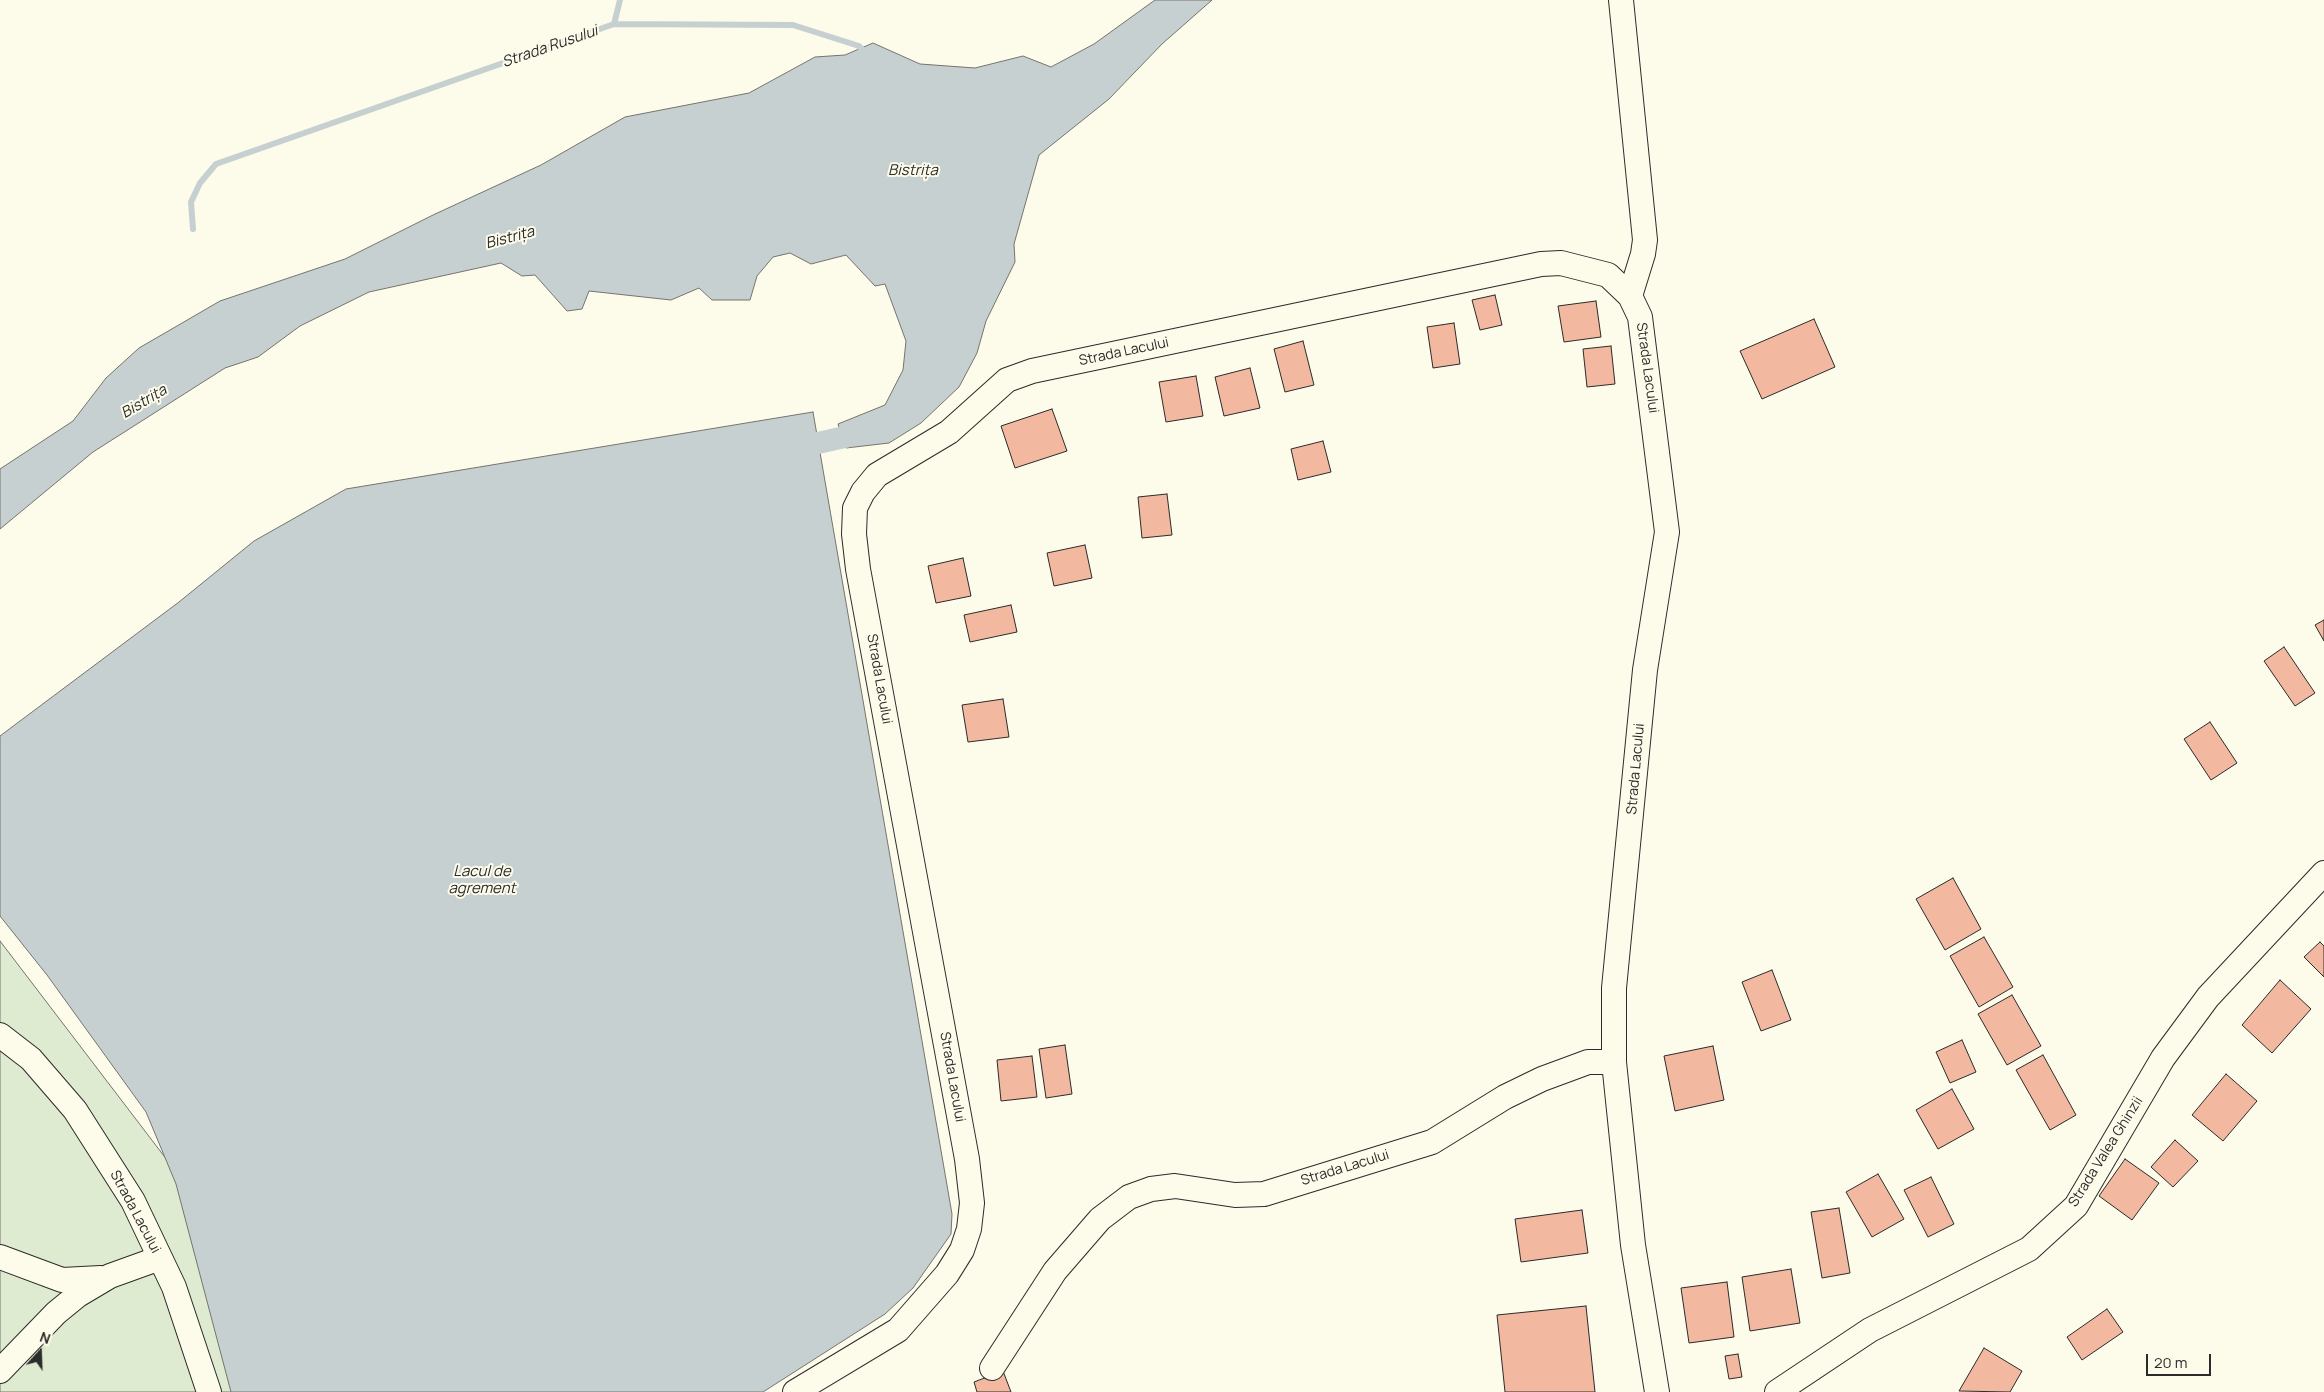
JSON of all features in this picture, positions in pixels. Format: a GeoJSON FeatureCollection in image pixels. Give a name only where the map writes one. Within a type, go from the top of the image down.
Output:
{"type":"FeatureCollection","features":[{"type":"Feature","properties":{"kind":"street"},"geometry":{"type":"LineString","coordinates":[[1621,0],[1645,240],[1644,254],[1630,296]]}},
{"type":"Feature","properties":{"kind":"street","name":"Strada Lacului"},"geometry":{"type":"LineString","coordinates":[[795,1392],[898,1330],[947,1274],[962,1250],[969,1229],[972,1203],[965,1149],[858,569],[854,534],[855,508],[863,492],[877,476],[949,432],[1007,380],[1032,371],[1541,264],[1561,263],[1608,275],[1630,296],[1640,317],[1644,335],[1667,532],[1645,670],[1614,988],[1614,1062],[1633,1245],[1657,1392]]}},
{"type":"Feature","properties":{"kind":"street","name":"Strada Valea Ghinzii"},"geometry":{"type":"LineString","coordinates":[[1777,1392],[1870,1330],[2029,1250],[2076,1206],[2163,1058],[2208,996],[2324,873]]}},
{"type":"Feature","properties":{"kind":"street","name":"Strada Lacului"},"geometry":{"type":"LineString","coordinates":[[0,1035],[31,1059],[75,1110],[133,1200],[174,1287],[209,1392]]}},
{"type":"Feature","properties":{"kind":"street","name":"Strada Lacului"},"geometry":{"type":"LineString","coordinates":[[992,1368],[1055,1270],[1100,1219],[1129,1197],[1151,1189],[1175,1186],[1235,1195],[1264,1194],[1432,1142],[1505,1097],[1542,1078],[1588,1062],[1614,1062]]}},
{"type":"Feature","properties":{"kind":"street"},"geometry":{"type":"LineString","coordinates":[[0,1257],[62,1280],[110,1276]]}},
{"type":"Feature","properties":{"kind":"street"},"geometry":{"type":"LineString","coordinates":[[0,1371],[56,1313],[78,1295],[110,1276],[160,1258]]}},
{"type":"Feature","properties":{"kind":"green space"},"geometry":{"type":"Polygon","coordinates":[[[0,941],[180,1177],[241,1392],[0,1392],[0,941]]]}},
{"type":"Feature","properties":{"kind":"water","name":"Bistrița"},"geometry":{"type":"Polygon","coordinates":[[[1155,0],[1212,0],[1162,44],[1109,99],[1039,155],[1014,244],[1015,262],[986,321],[977,353],[959,387],[921,423],[889,443],[846,448],[838,424],[885,405],[903,370],[906,341],[885,284],[875,286],[846,255],[811,264],[790,253],[773,257],[757,276],[750,300],[712,300],[699,288],[671,300],[589,291],[582,309],[567,311],[535,275],[522,276],[501,263],[369,292],[300,326],[258,357],[225,368],[93,452],[0,529],[0,469],[73,421],[106,378],[139,348],[220,301],[345,259],[433,215],[541,165],[625,117],[749,93],[815,57],[845,55],[873,43],[920,64],[975,68],[1023,56],[1051,67],[1094,44],[1155,0]]]}},
{"type":"Feature","properties":{"kind":"water","name":"Lacul de agrement"},"geometry":{"type":"Polygon","coordinates":[[[813,412],[952,1214],[951,1234],[913,1288],[885,1314],[763,1392],[231,1392],[176,1184],[146,1112],[47,975],[0,916],[0,736],[179,602],[254,541],[346,489],[813,412]]]}},
{"type":"Feature","properties":{"kind":"building"},"geometry":{"type":"Polygon","coordinates":[[[1495,295],[1502,325],[1480,330],[1472,300],[1495,295]]]}},
{"type":"Feature","properties":{"kind":"building"},"geometry":{"type":"Polygon","coordinates":[[[1596,301],[1601,337],[1564,342],[1558,306],[1596,301]]]}},
{"type":"Feature","properties":{"kind":"building"},"geometry":{"type":"Polygon","coordinates":[[[1814,319],[1835,367],[1762,399],[1740,351],[1814,319]]]}},
{"type":"Feature","properties":{"kind":"building"},"geometry":{"type":"Polygon","coordinates":[[[1454,323],[1460,364],[1433,368],[1427,327],[1454,323]]]}},
{"type":"Feature","properties":{"kind":"building"},"geometry":{"type":"Polygon","coordinates":[[[1303,341],[1314,385],[1285,392],[1274,349],[1303,341]]]}},
{"type":"Feature","properties":{"kind":"building"},"geometry":{"type":"Polygon","coordinates":[[[1611,346],[1615,384],[1587,387],[1583,349],[1611,346]]]}},
{"type":"Feature","properties":{"kind":"building"},"geometry":{"type":"Polygon","coordinates":[[[1250,368],[1260,408],[1224,416],[1215,377],[1250,368]]]}},
{"type":"Feature","properties":{"kind":"building"},"geometry":{"type":"Polygon","coordinates":[[[1196,376],[1203,416],[1166,422],[1159,382],[1196,376]]]}},
{"type":"Feature","properties":{"kind":"building"},"geometry":{"type":"Polygon","coordinates":[[[1052,409],[1067,451],[1015,468],[1001,426],[1052,409]]]}},
{"type":"Feature","properties":{"kind":"building"},"geometry":{"type":"Polygon","coordinates":[[[1323,441],[1331,472],[1298,480],[1291,449],[1323,441]]]}},
{"type":"Feature","properties":{"kind":"building"},"geometry":{"type":"Polygon","coordinates":[[[1167,494],[1172,535],[1142,538],[1138,497],[1167,494]]]}},
{"type":"Feature","properties":{"kind":"building"},"geometry":{"type":"Polygon","coordinates":[[[1085,545],[1092,578],[1054,586],[1047,553],[1085,545]]]}},
{"type":"Feature","properties":{"kind":"building"},"geometry":{"type":"Polygon","coordinates":[[[963,558],[971,596],[936,603],[928,566],[963,558]]]}},
{"type":"Feature","properties":{"kind":"building"},"geometry":{"type":"Polygon","coordinates":[[[1011,605],[1017,632],[970,642],[964,615],[1011,605]]]}},
{"type":"Feature","properties":{"kind":"building"},"geometry":{"type":"Polygon","coordinates":[[[2324,620],[2324,641],[2315,625],[2324,620]]]}},
{"type":"Feature","properties":{"kind":"building"},"geometry":{"type":"Polygon","coordinates":[[[2284,647],[2315,693],[2295,706],[2264,661],[2284,647]]]}},
{"type":"Feature","properties":{"kind":"building"},"geometry":{"type":"Polygon","coordinates":[[[1003,699],[1009,737],[968,742],[962,705],[1003,699]]]}},
{"type":"Feature","properties":{"kind":"building"},"geometry":{"type":"Polygon","coordinates":[[[2210,722],[2237,763],[2211,780],[2184,739],[2210,722]]]}},
{"type":"Feature","properties":{"kind":"building"},"geometry":{"type":"Polygon","coordinates":[[[1953,878],[1981,929],[1945,950],[1916,899],[1953,878]]]}},
{"type":"Feature","properties":{"kind":"building"},"geometry":{"type":"Polygon","coordinates":[[[1984,937],[2013,987],[1979,1007],[1950,956],[1984,937]]]}},
{"type":"Feature","properties":{"kind":"building"},"geometry":{"type":"Polygon","coordinates":[[[2320,942],[2324,946],[2324,977],[2304,957],[2320,942]]]}},
{"type":"Feature","properties":{"kind":"building"},"geometry":{"type":"Polygon","coordinates":[[[1772,970],[1791,1020],[1761,1031],[1742,982],[1772,970]]]}},
{"type":"Feature","properties":{"kind":"building"},"geometry":{"type":"Polygon","coordinates":[[[2280,980],[2311,1009],[2272,1053],[2242,1025],[2280,980]]]}},
{"type":"Feature","properties":{"kind":"building"},"geometry":{"type":"Polygon","coordinates":[[[2012,995],[2041,1046],[2007,1065],[1978,1014],[2012,995]]]}},
{"type":"Feature","properties":{"kind":"building"},"geometry":{"type":"Polygon","coordinates":[[[1962,1040],[1976,1072],[1950,1083],[1936,1052],[1962,1040]]]}},
{"type":"Feature","properties":{"kind":"building"},"geometry":{"type":"Polygon","coordinates":[[[1065,1045],[1072,1094],[1046,1098],[1039,1049],[1065,1045]]]}},
{"type":"Feature","properties":{"kind":"building"},"geometry":{"type":"Polygon","coordinates":[[[1713,1046],[1724,1100],[1675,1111],[1664,1056],[1713,1046]]]}},
{"type":"Feature","properties":{"kind":"building"},"geometry":{"type":"Polygon","coordinates":[[[2043,1055],[2076,1115],[2050,1130],[2016,1070],[2043,1055]]]}},
{"type":"Feature","properties":{"kind":"building"},"geometry":{"type":"Polygon","coordinates":[[[1032,1056],[1037,1097],[1001,1101],[997,1060],[1032,1056]]]}},
{"type":"Feature","properties":{"kind":"building"},"geometry":{"type":"Polygon","coordinates":[[[2226,1074],[2257,1101],[2223,1141],[2192,1115],[2226,1074]]]}},
{"type":"Feature","properties":{"kind":"building"},"geometry":{"type":"Polygon","coordinates":[[[1952,1089],[1974,1129],[1938,1149],[1916,1110],[1952,1089]]]}},
{"type":"Feature","properties":{"kind":"building"},"geometry":{"type":"Polygon","coordinates":[[[2175,1140],[2198,1161],[2173,1187],[2151,1167],[2175,1140]]]}},
{"type":"Feature","properties":{"kind":"building"},"geometry":{"type":"Polygon","coordinates":[[[2125,1159],[2159,1183],[2132,1220],[2099,1196],[2125,1159]]]}},
{"type":"Feature","properties":{"kind":"building"},"geometry":{"type":"Polygon","coordinates":[[[1878,1174],[1904,1219],[1872,1237],[1846,1192],[1878,1174]]]}},
{"type":"Feature","properties":{"kind":"building"},"geometry":{"type":"Polygon","coordinates":[[[1931,1177],[1954,1224],[1928,1237],[1904,1190],[1931,1177]]]}},
{"type":"Feature","properties":{"kind":"building"},"geometry":{"type":"Polygon","coordinates":[[[1839,1208],[1850,1273],[1822,1278],[1811,1212],[1839,1208]]]}},
{"type":"Feature","properties":{"kind":"building"},"geometry":{"type":"Polygon","coordinates":[[[1582,1210],[1588,1253],[1521,1262],[1515,1219],[1582,1210]]]}},
{"type":"Feature","properties":{"kind":"building"},"geometry":{"type":"Polygon","coordinates":[[[1791,1269],[1800,1323],[1750,1331],[1742,1277],[1791,1269]]]}},
{"type":"Feature","properties":{"kind":"building"},"geometry":{"type":"Polygon","coordinates":[[[1727,1282],[1734,1337],[1689,1343],[1681,1288],[1727,1282]]]}},
{"type":"Feature","properties":{"kind":"building"},"geometry":{"type":"Polygon","coordinates":[[[1586,1306],[1595,1392],[1505,1392],[1497,1315],[1586,1306]]]}},
{"type":"Feature","properties":{"kind":"building"},"geometry":{"type":"Polygon","coordinates":[[[2107,1309],[2123,1332],[2082,1360],[2067,1337],[2107,1309]]]}},
{"type":"Feature","properties":{"kind":"building"},"geometry":{"type":"Polygon","coordinates":[[[1984,1348],[2022,1371],[2010,1392],[1959,1391],[1984,1348]]]}},
{"type":"Feature","properties":{"kind":"building"},"geometry":{"type":"Polygon","coordinates":[[[1738,1354],[1742,1377],[1729,1379],[1725,1356],[1738,1354]]]}},
{"type":"Feature","properties":{"kind":"building"},"geometry":{"type":"Polygon","coordinates":[[[1003,1371],[1011,1392],[977,1392],[974,1382],[1003,1371]]]}},
{"type":"Feature","properties":{"kind":"waterway"},"geometry":{"type":"LineString","coordinates":[[614,24],[620,0]]}},
{"type":"Feature","properties":{"kind":"waterway","name":"Strada Rusului"},"geometry":{"type":"LineString","coordinates":[[193,229],[191,202],[200,183],[216,164],[614,24],[793,25],[859,46],[866,54]]}},
{"type":"Feature","properties":{"kind":"waterway"},"geometry":{"type":"LineString","coordinates":[[818,443],[871,431]]}}]}
